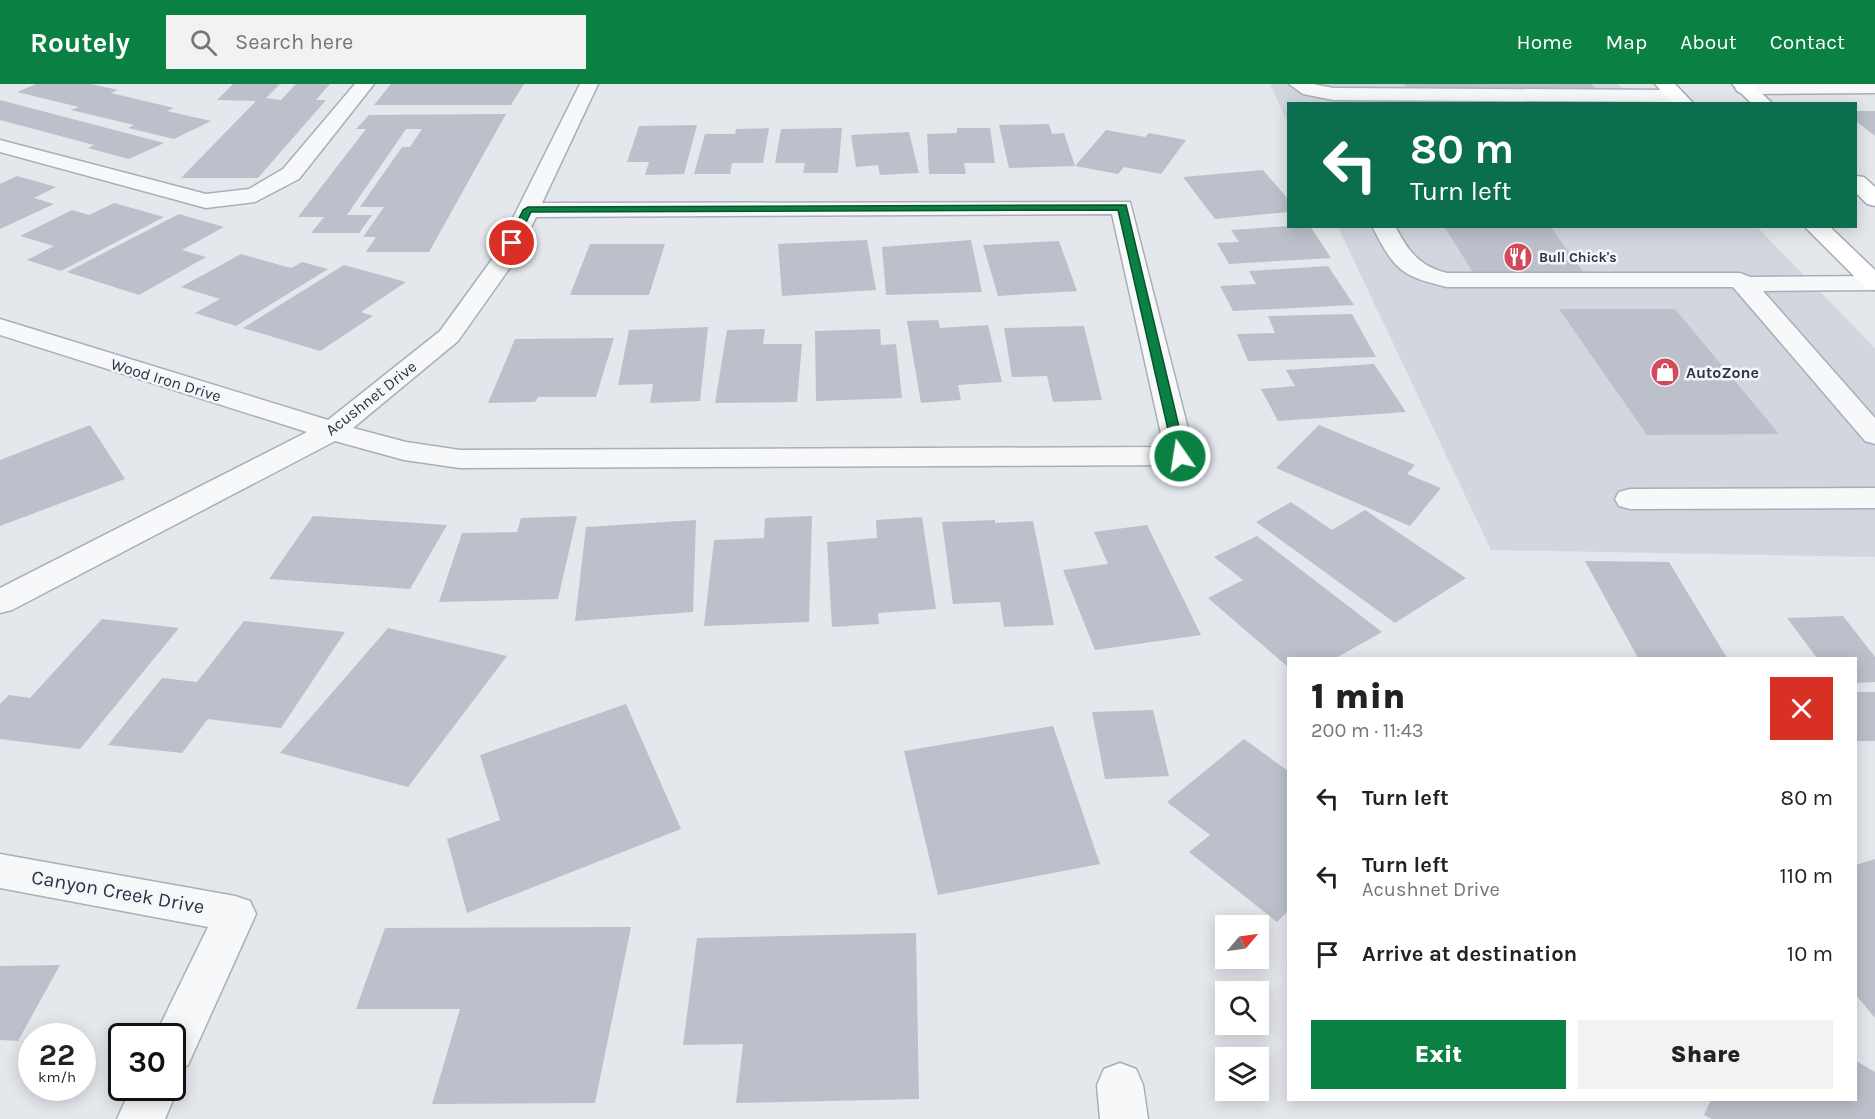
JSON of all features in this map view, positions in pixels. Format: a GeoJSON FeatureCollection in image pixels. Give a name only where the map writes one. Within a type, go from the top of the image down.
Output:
{"type":"FeatureCollection","features":[{"type":"Feature","properties":{"kind":"main road"},"geometry":{"type":"LineString","coordinates":[[1743,86],[1762,102]]}},
{"type":"Feature","properties":{"kind":"main road"},"geometry":{"type":"LineString","coordinates":[[1857,183],[1875,199]]}},
{"type":"Feature","properties":{"kind":"main road"},"geometry":{"type":"LineString","coordinates":[[1817,228],[1875,283]]}},
{"type":"Feature","properties":{"kind":"street"},"geometry":{"type":"LineString","coordinates":[[0,146],[206,201],[255,195],[291,174],[365,84]]}},
{"type":"Feature","properties":{"kind":"street","name":"Acushnet Drive"},"geometry":{"type":"LineString","coordinates":[[0,602],[332,431],[449,336],[504,259],[589,84]]}},
{"type":"Feature","properties":{"kind":"street"},"geometry":{"type":"LineString","coordinates":[[1298,84],[1311,90],[1333,94],[1607,90]]}},
{"type":"Feature","properties":{"kind":"street"},"geometry":{"type":"LineString","coordinates":[[1338,84],[1607,90],[1675,94]]}},
{"type":"Feature","properties":{"kind":"street"},"geometry":{"type":"LineString","coordinates":[[1743,86],[1875,87]]}},
{"type":"Feature","properties":{"kind":"street","name":"Wood Iron Drive"},"geometry":{"type":"LineString","coordinates":[[0,327],[332,431],[404,451],[460,459],[1180,456],[1122,207],[528,210]]}},
{"type":"Feature","properties":{"kind":"street"},"geometry":{"type":"LineString","coordinates":[[1384,228],[1402,262],[1421,274],[1448,280],[1740,280],[1875,435]]}},
{"type":"Feature","properties":{"kind":"street"},"geometry":{"type":"LineString","coordinates":[[1743,284],[1875,283]]}},
{"type":"Feature","properties":{"kind":"street"},"geometry":{"type":"LineString","coordinates":[[1630,499],[1875,498]]}},
{"type":"Feature","properties":{"kind":"street","name":"Canyon Creek Drive"},"geometry":{"type":"LineString","coordinates":[[0,871],[236,914],[185,1023]]}},
{"type":"Feature","properties":{"kind":"street"},"geometry":{"type":"LineString","coordinates":[[141,1119],[149,1101]]}},
{"type":"Feature","properties":{"kind":"shaded area"},"geometry":{"type":"Polygon","coordinates":[[[1270,84],[1618,84],[1636,102],[1287,102],[1287,121],[1270,84]]]}},
{"type":"Feature","properties":{"kind":"shaded area"},"geometry":{"type":"Polygon","coordinates":[[[1338,228],[1758,228],[1875,348],[1875,557],[1491,550],[1338,228]]]}},
{"type":"Feature","properties":{"kind":"building"},"geometry":{"type":"Polygon","coordinates":[[[36,84],[91,84],[118,90],[111,93],[174,108],[167,111],[211,121],[174,139],[128,128],[134,125],[71,110],[79,107],[17,92],[36,84]]]}},
{"type":"Feature","properties":{"kind":"building"},"geometry":{"type":"Polygon","coordinates":[[[233,84],[280,84],[266,98],[281,100],[296,84],[330,84],[316,100],[326,100],[258,178],[181,178],[256,101],[217,100],[233,84]]]}},
{"type":"Feature","properties":{"kind":"building"},"geometry":{"type":"Polygon","coordinates":[[[391,84],[524,84],[511,105],[374,105],[391,84]]]}},
{"type":"Feature","properties":{"kind":"building"},"geometry":{"type":"Polygon","coordinates":[[[1404,84],[1591,84],[1595,88],[1406,88],[1404,84]]]}},
{"type":"Feature","properties":{"kind":"building"},"geometry":{"type":"Polygon","coordinates":[[[0,100],[164,143],[129,159],[88,148],[94,145],[0,120],[0,100]]]}},
{"type":"Feature","properties":{"kind":"building"},"geometry":{"type":"Polygon","coordinates":[[[1857,111],[1875,111],[1875,136],[1857,122],[1857,111]]]}},
{"type":"Feature","properties":{"kind":"building"},"geometry":{"type":"Polygon","coordinates":[[[506,114],[429,252],[366,252],[376,237],[363,237],[384,207],[360,207],[402,147],[410,147],[422,129],[406,129],[347,215],[372,215],[359,233],[311,233],[324,217],[298,217],[366,129],[356,129],[369,115],[506,114]]]}},
{"type":"Feature","properties":{"kind":"building"},"geometry":{"type":"Polygon","coordinates":[[[1049,124],[1052,134],[1064,133],[1075,166],[1009,168],[999,125],[1049,124]]]}},
{"type":"Feature","properties":{"kind":"building"},"geometry":{"type":"Polygon","coordinates":[[[697,125],[684,174],[645,175],[649,162],[627,162],[639,126],[697,125]]]}},
{"type":"Feature","properties":{"kind":"building"},"geometry":{"type":"Polygon","coordinates":[[[769,128],[763,163],[732,163],[730,174],[694,174],[705,134],[735,134],[736,129],[769,128]]]}},
{"type":"Feature","properties":{"kind":"building"},"geometry":{"type":"Polygon","coordinates":[[[842,128],[838,173],[803,173],[805,163],[775,163],[781,129],[842,128]]]}},
{"type":"Feature","properties":{"kind":"building"},"geometry":{"type":"Polygon","coordinates":[[[957,128],[990,128],[995,163],[964,163],[966,174],[929,174],[927,134],[957,133],[957,128]]]}},
{"type":"Feature","properties":{"kind":"building"},"geometry":{"type":"Polygon","coordinates":[[[1106,130],[1145,137],[1149,133],[1186,140],[1161,174],[1124,167],[1118,174],[1075,166],[1106,130]]]}},
{"type":"Feature","properties":{"kind":"building"},"geometry":{"type":"Polygon","coordinates":[[[909,132],[919,173],[880,175],[878,165],[856,167],[851,135],[909,132]]]}},
{"type":"Feature","properties":{"kind":"building"},"geometry":{"type":"Polygon","coordinates":[[[1263,170],[1287,198],[1287,212],[1215,219],[1183,177],[1263,170]]]}},
{"type":"Feature","properties":{"kind":"building"},"geometry":{"type":"Polygon","coordinates":[[[17,176],[56,187],[34,198],[54,204],[0,229],[0,184],[17,176]]]}},
{"type":"Feature","properties":{"kind":"building"},"geometry":{"type":"Polygon","coordinates":[[[114,203],[164,217],[61,271],[27,260],[54,246],[20,236],[72,210],[89,215],[114,203]]]}},
{"type":"Feature","properties":{"kind":"building"},"geometry":{"type":"Polygon","coordinates":[[[179,214],[224,227],[182,250],[206,257],[139,295],[67,272],[179,214]]]}},
{"type":"Feature","properties":{"kind":"building"},"geometry":{"type":"Polygon","coordinates":[[[1287,226],[1311,228],[1331,258],[1229,264],[1217,243],[1239,242],[1231,230],[1287,226]]]}},
{"type":"Feature","properties":{"kind":"building","name":"Bull Chick's"},"geometry":{"type":"Polygon","coordinates":[[[1445,228],[1551,228],[1584,273],[1474,274],[1445,228]]]}},
{"type":"Feature","properties":{"kind":"building"},"geometry":{"type":"Polygon","coordinates":[[[867,240],[876,290],[782,296],[778,244],[867,240]]]}},
{"type":"Feature","properties":{"kind":"building"},"geometry":{"type":"Polygon","coordinates":[[[971,240],[982,292],[886,295],[882,247],[971,240]]]}},
{"type":"Feature","properties":{"kind":"building"},"geometry":{"type":"Polygon","coordinates":[[[1059,241],[1077,291],[998,296],[983,245],[1059,241]]]}},
{"type":"Feature","properties":{"kind":"building"},"geometry":{"type":"Polygon","coordinates":[[[590,244],[665,244],[649,295],[570,295],[590,244]]]}},
{"type":"Feature","properties":{"kind":"building"},"geometry":{"type":"Polygon","coordinates":[[[241,254],[291,268],[302,262],[328,269],[236,326],[195,313],[220,299],[181,287],[241,254]]]}},
{"type":"Feature","properties":{"kind":"building"},"geometry":{"type":"Polygon","coordinates":[[[344,265],[406,282],[361,312],[373,316],[320,351],[243,328],[344,265]]]}},
{"type":"Feature","properties":{"kind":"building"},"geometry":{"type":"Polygon","coordinates":[[[1328,266],[1354,305],[1233,311],[1220,286],[1256,284],[1249,271],[1328,266]]]}},
{"type":"Feature","properties":{"kind":"building","name":"AutoZone"},"geometry":{"type":"Polygon","coordinates":[[[1559,309],[1675,309],[1779,434],[1647,435],[1559,309]]]}},
{"type":"Feature","properties":{"kind":"building"},"geometry":{"type":"Polygon","coordinates":[[[1352,314],[1376,357],[1248,361],[1237,334],[1275,333],[1268,316],[1352,314]]]}},
{"type":"Feature","properties":{"kind":"building"},"geometry":{"type":"Polygon","coordinates":[[[938,320],[940,328],[988,325],[1002,382],[958,385],[961,400],[921,403],[907,321],[938,320]]]}},
{"type":"Feature","properties":{"kind":"building"},"geometry":{"type":"Polygon","coordinates":[[[1084,326],[1102,400],[1053,402],[1047,376],[1012,377],[1004,328],[1084,326]]]}},
{"type":"Feature","properties":{"kind":"building"},"geometry":{"type":"Polygon","coordinates":[[[708,327],[700,401],[650,403],[653,384],[618,385],[629,330],[708,327]]]}},
{"type":"Feature","properties":{"kind":"building"},"geometry":{"type":"Polygon","coordinates":[[[765,329],[763,344],[802,344],[797,402],[715,403],[727,330],[765,329]]]}},
{"type":"Feature","properties":{"kind":"building"},"geometry":{"type":"Polygon","coordinates":[[[880,329],[881,345],[896,344],[902,398],[816,401],[815,331],[880,329]]]}},
{"type":"Feature","properties":{"kind":"building"},"geometry":{"type":"Polygon","coordinates":[[[614,338],[596,397],[538,397],[535,402],[488,403],[515,339],[614,338]]]}},
{"type":"Feature","properties":{"kind":"building"},"geometry":{"type":"Polygon","coordinates":[[[1374,364],[1406,412],[1278,421],[1261,389],[1295,386],[1286,370],[1374,364]]]}},
{"type":"Feature","properties":{"kind":"building"},"geometry":{"type":"Polygon","coordinates":[[[90,425],[125,479],[0,526],[0,460],[90,425]]]}},
{"type":"Feature","properties":{"kind":"building"},"geometry":{"type":"Polygon","coordinates":[[[1319,425],[1415,465],[1407,474],[1441,488],[1410,526],[1276,468],[1319,425]]]}},
{"type":"Feature","properties":{"kind":"building"},"geometry":{"type":"Polygon","coordinates":[[[1291,502],[1332,530],[1365,510],[1466,578],[1395,623],[1256,522],[1291,502]]]}},
{"type":"Feature","properties":{"kind":"building"},"geometry":{"type":"Polygon","coordinates":[[[313,516],[447,525],[410,589],[269,579],[313,516]]]}},
{"type":"Feature","properties":{"kind":"building"},"geometry":{"type":"Polygon","coordinates":[[[577,516],[558,599],[439,602],[462,533],[517,532],[521,518],[577,516]]]}},
{"type":"Feature","properties":{"kind":"building"},"geometry":{"type":"Polygon","coordinates":[[[812,516],[809,622],[704,626],[714,540],[764,538],[765,518],[812,516]]]}},
{"type":"Feature","properties":{"kind":"building"},"geometry":{"type":"Polygon","coordinates":[[[922,517],[936,609],[878,613],[879,624],[832,627],[827,542],[877,538],[876,520],[922,517]]]}},
{"type":"Feature","properties":{"kind":"building"},"geometry":{"type":"Polygon","coordinates":[[[696,520],[693,612],[575,621],[586,527],[696,520]]]}},
{"type":"Feature","properties":{"kind":"building"},"geometry":{"type":"Polygon","coordinates":[[[995,520],[995,523],[1033,521],[1054,625],[1004,627],[1000,602],[953,604],[942,522],[995,520]]]}},
{"type":"Feature","properties":{"kind":"building"},"geometry":{"type":"Polygon","coordinates":[[[1147,525],[1201,635],[1095,650],[1063,570],[1108,564],[1094,532],[1147,525]]]}},
{"type":"Feature","properties":{"kind":"building"},"geometry":{"type":"Polygon","coordinates":[[[1257,536],[1382,632],[1338,657],[1287,657],[1287,666],[1208,598],[1243,580],[1214,557],[1257,536]]]}},
{"type":"Feature","properties":{"kind":"building"},"geometry":{"type":"Polygon","coordinates":[[[1585,561],[1669,562],[1726,657],[1637,657],[1585,561]]]}},
{"type":"Feature","properties":{"kind":"building"},"geometry":{"type":"Polygon","coordinates":[[[1843,616],[1875,657],[1875,682],[1857,683],[1857,657],[1816,657],[1787,618],[1843,616]]]}},
{"type":"Feature","properties":{"kind":"building"},"geometry":{"type":"Polygon","coordinates":[[[102,619],[179,628],[80,749],[0,739],[0,704],[9,695],[30,698],[102,619]]]}},
{"type":"Feature","properties":{"kind":"building"},"geometry":{"type":"Polygon","coordinates":[[[244,621],[345,632],[281,728],[208,719],[182,753],[108,745],[162,678],[197,682],[244,621]]]}},
{"type":"Feature","properties":{"kind":"building"},"geometry":{"type":"Polygon","coordinates":[[[388,628],[507,656],[408,787],[280,753],[388,628]]]}},
{"type":"Feature","properties":{"kind":"building"},"geometry":{"type":"Polygon","coordinates":[[[1857,692],[1875,692],[1875,741],[1857,741],[1857,692]]]}},
{"type":"Feature","properties":{"kind":"building"},"geometry":{"type":"Polygon","coordinates":[[[626,704],[681,829],[467,913],[447,839],[500,820],[480,755],[626,704]]]}},
{"type":"Feature","properties":{"kind":"building"},"geometry":{"type":"Polygon","coordinates":[[[1153,710],[1169,776],[1105,779],[1092,712],[1153,710]]]}},
{"type":"Feature","properties":{"kind":"building"},"geometry":{"type":"Polygon","coordinates":[[[1053,726],[1100,864],[938,895],[904,751],[1053,726]]]}},
{"type":"Feature","properties":{"kind":"building"},"geometry":{"type":"Polygon","coordinates":[[[1244,739],[1287,770],[1287,912],[1277,922],[1189,852],[1210,835],[1167,802],[1244,739]]]}},
{"type":"Feature","properties":{"kind":"building"},"geometry":{"type":"Polygon","coordinates":[[[1875,859],[1875,1018],[1857,996],[1857,865],[1875,859]]]}},
{"type":"Feature","properties":{"kind":"building"},"geometry":{"type":"Polygon","coordinates":[[[631,927],[595,1103],[432,1104],[460,1009],[356,1009],[385,928],[631,927]]]}},
{"type":"Feature","properties":{"kind":"building"},"geometry":{"type":"Polygon","coordinates":[[[916,933],[919,1099],[736,1103],[743,1044],[683,1045],[697,938],[916,933]]]}},
{"type":"Feature","properties":{"kind":"building"},"geometry":{"type":"Polygon","coordinates":[[[60,965],[28,1023],[18,1023],[18,1041],[0,1040],[0,966],[60,965]]]}},
{"type":"Feature","properties":{"kind":"building"},"geometry":{"type":"Polygon","coordinates":[[[1857,1062],[1875,1072],[1875,1119],[1712,1119],[1704,1115],[1711,1101],[1857,1101],[1857,1062]]]}},
{"type":"Feature","properties":{"kind":"place","name":"Bull Chick's"},"geometry":{"type":"Point","coordinates":[1518,257]}},
{"type":"Feature","properties":{"kind":"place","name":"AutoZone"},"geometry":{"type":"Point","coordinates":[1665,372]}},
{"type":"Feature","properties":{"kind":"route"},"geometry":{"type":"LineString","coordinates":[[512,243],[528,210],[1122,207],[1180,456]]}}]}
